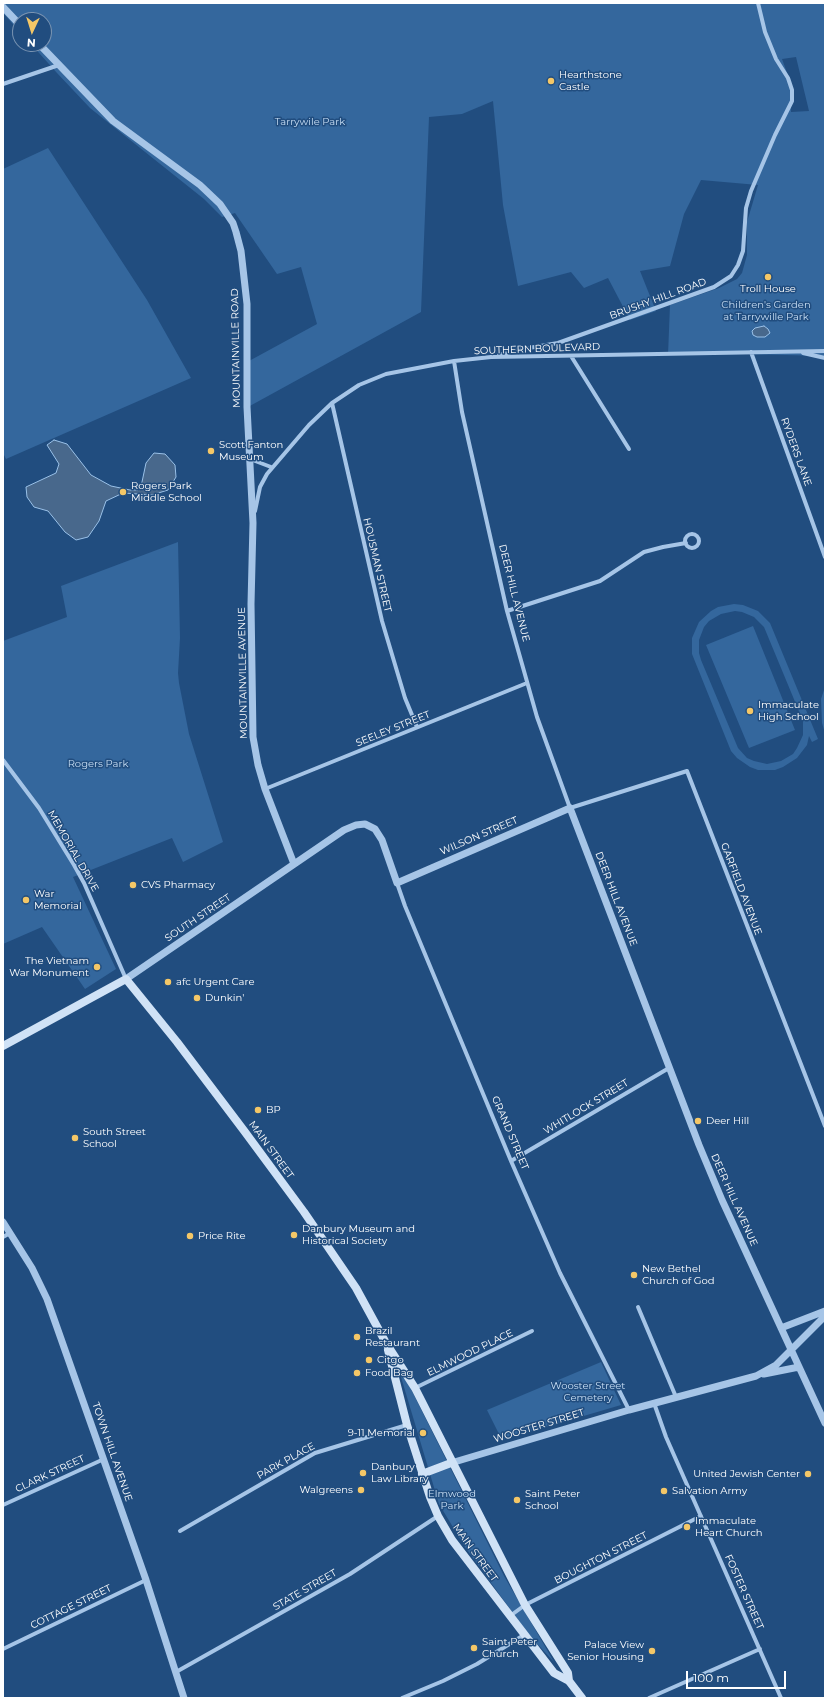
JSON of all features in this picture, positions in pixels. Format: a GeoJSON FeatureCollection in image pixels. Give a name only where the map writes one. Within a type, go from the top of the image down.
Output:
{"type":"FeatureCollection","features":[{"type":"Feature","properties":{"kind":"main road","name":"SOUTH STREET"},"geometry":{"type":"LineString","coordinates":[[3,1046],[126,979]]}},
{"type":"Feature","properties":{"kind":"main road","name":"MAIN STREET"},"geometry":{"type":"LineString","coordinates":[[126,979],[177,1042],[304,1212],[356,1288],[386,1343],[415,1388],[451,1463],[525,1605],[568,1673],[569,1681]]}},
{"type":"Feature","properties":{"kind":"main road","name":"MAIN STREET"},"geometry":{"type":"LineString","coordinates":[[386,1343],[407,1425],[422,1474],[438,1516],[452,1540],[554,1673],[569,1681],[582,1698]]}},
{"type":"Feature","properties":{"kind":"main road","name":"WOOSTER STREET"},"geometry":{"type":"LineString","coordinates":[[422,1474],[451,1463]]}},
{"type":"Feature","properties":{"kind":"street","name":"BRUSHY HILL ROAD"},"geometry":{"type":"LineString","coordinates":[[491,357],[517,350],[558,343],[714,287],[731,276],[738,265],[743,251],[746,208],[751,191],[775,135],[792,101],[792,90],[788,78],[776,58],[765,32],[758,3]]}},
{"type":"Feature","properties":{"kind":"street"},"geometry":{"type":"LineString","coordinates":[[3,7],[12,17]]}},
{"type":"Feature","properties":{"kind":"street","name":"MOUNTAINVILLE ROAD"},"geometry":{"type":"LineString","coordinates":[[47,52],[113,121],[200,185],[220,204],[233,223],[242,251],[247,304],[247,407],[253,523]]}},
{"type":"Feature","properties":{"kind":"street"},"geometry":{"type":"LineString","coordinates":[[3,84],[59,65]]}},
{"type":"Feature","properties":{"kind":"street","name":"SOUTHERN BOULEVARD"},"geometry":{"type":"LineString","coordinates":[[793,351],[825,358]]}},
{"type":"Feature","properties":{"kind":"street","name":"SOUTHERN BOULEVARD"},"geometry":{"type":"LineString","coordinates":[[253,523],[260,487],[272,467],[309,425],[332,403],[364,382],[386,374],[454,361],[491,357],[825,351]]}},
{"type":"Feature","properties":{"kind":"street","name":"RYDERS LANE"},"geometry":{"type":"LineString","coordinates":[[751,352],[825,557]]}},
{"type":"Feature","properties":{"kind":"street"},"geometry":{"type":"LineString","coordinates":[[571,356],[629,449]]}},
{"type":"Feature","properties":{"kind":"street","name":"DEER HILL AVENUE"},"geometry":{"type":"LineString","coordinates":[[454,361],[462,412],[507,611],[537,718],[669,1068],[722,1200],[825,1423]]}},
{"type":"Feature","properties":{"kind":"street","name":"HOUSMAN STREET"},"geometry":{"type":"LineString","coordinates":[[332,403],[382,621],[405,698],[417,728]]}},
{"type":"Feature","properties":{"kind":"street"},"geometry":{"type":"LineString","coordinates":[[250,459],[272,467]]}},
{"type":"Feature","properties":{"kind":"street","name":"MOUNTAINVILLE AVENUE"},"geometry":{"type":"LineString","coordinates":[[253,523],[251,717],[253,739],[265,790],[294,864]]}},
{"type":"Feature","properties":{"kind":"street"},"geometry":{"type":"LineString","coordinates":[[507,611],[600,581],[644,552],[686,543]]}},
{"type":"Feature","properties":{"kind":"street","name":"SEELEY STREET"},"geometry":{"type":"LineString","coordinates":[[265,790],[527,683]]}},
{"type":"Feature","properties":{"kind":"street","name":"MEMORIAL DRIVE"},"geometry":{"type":"LineString","coordinates":[[3,760],[39,808],[74,865],[84,883],[126,979]]}},
{"type":"Feature","properties":{"kind":"street","name":"GARFIELD AVENUE"},"geometry":{"type":"LineString","coordinates":[[570,808],[687,771],[825,1126]]}},
{"type":"Feature","properties":{"kind":"street","name":"WILSON STREET"},"geometry":{"type":"LineString","coordinates":[[397,883],[570,808]]}},
{"type":"Feature","properties":{"kind":"street","name":"SOUTH STREET"},"geometry":{"type":"LineString","coordinates":[[126,979],[344,830],[356,825],[365,824],[374,829],[382,840],[388,857]]}},
{"type":"Feature","properties":{"kind":"street","name":"GRAND STREET"},"geometry":{"type":"LineString","coordinates":[[388,857],[404,906],[511,1161],[560,1273],[629,1410]]}},
{"type":"Feature","properties":{"kind":"street","name":"WHITLOCK STREET"},"geometry":{"type":"LineString","coordinates":[[511,1161],[669,1068]]}},
{"type":"Feature","properties":{"kind":"street","name":"TOWN HILL AVENUE"},"geometry":{"type":"LineString","coordinates":[[3,1222],[32,1268],[47,1299],[146,1580],[184,1698]]}},
{"type":"Feature","properties":{"kind":"street"},"geometry":{"type":"LineString","coordinates":[[3,1237],[11,1233]]}},
{"type":"Feature","properties":{"kind":"street"},"geometry":{"type":"LineString","coordinates":[[638,1307],[676,1398]]}},
{"type":"Feature","properties":{"kind":"street"},"geometry":{"type":"LineString","coordinates":[[781,1328],[825,1311]]}},
{"type":"Feature","properties":{"kind":"street","name":"WOOSTER STREET"},"geometry":{"type":"LineString","coordinates":[[756,1376],[776,1365],[825,1316]]}},
{"type":"Feature","properties":{"kind":"street","name":"ELMWOOD PLACE"},"geometry":{"type":"LineString","coordinates":[[415,1388],[532,1331]]}},
{"type":"Feature","properties":{"kind":"street","name":"WOOSTER STREET"},"geometry":{"type":"LineString","coordinates":[[451,1463],[629,1410],[756,1376],[798,1367]]}},
{"type":"Feature","properties":{"kind":"street","name":"FOSTER STREET"},"geometry":{"type":"LineString","coordinates":[[654,1404],[666,1437],[781,1698]]}},
{"type":"Feature","properties":{"kind":"street","name":"PARK PLACE"},"geometry":{"type":"LineString","coordinates":[[180,1531],[315,1453],[407,1425]]}},
{"type":"Feature","properties":{"kind":"street","name":"CLARK STREET"},"geometry":{"type":"LineString","coordinates":[[3,1505],[104,1459]]}},
{"type":"Feature","properties":{"kind":"street","name":"STATE STREET"},"geometry":{"type":"LineString","coordinates":[[176,1672],[350,1574],[438,1516]]}},
{"type":"Feature","properties":{"kind":"street","name":"BOUGHTON STREET"},"geometry":{"type":"LineString","coordinates":[[510,1616],[525,1605],[702,1516]]}},
{"type":"Feature","properties":{"kind":"street","name":"COTTAGE STREET"},"geometry":{"type":"LineString","coordinates":[[3,1649],[146,1580]]}},
{"type":"Feature","properties":{"kind":"street"},"geometry":{"type":"LineString","coordinates":[[402,1698],[443,1681],[477,1664],[524,1635]]}},
{"type":"Feature","properties":{"kind":"street"},"geometry":{"type":"LineString","coordinates":[[649,1698],[760,1649]]}},
{"type":"Feature","properties":{"kind":"green space","name":"Tarrywile Park"},"geometry":{"type":"Polygon","coordinates":[[[3,3],[825,3],[825,356],[746,354],[668,355],[670,305],[719,288],[737,279],[742,273],[747,255],[747,222],[758,185],[701,180],[684,214],[670,266],[640,271],[656,311],[630,320],[608,278],[584,288],[571,272],[518,286],[503,205],[493,101],[462,114],[429,117],[421,312],[248,407],[249,361],[317,324],[301,267],[277,274],[235,213],[222,217],[204,199],[90,108],[38,52],[52,52],[52,12],[12,12],[12,23],[3,13],[3,3]],[[796,57],[782,59],[790,81],[791,112],[809,111],[796,57]]]}},
{"type":"Feature","properties":{"kind":"green space"},"geometry":{"type":"Polygon","coordinates":[[[48,148],[147,300],[191,378],[6,459],[3,453],[3,169],[48,148]]]}},
{"type":"Feature","properties":{"kind":"green space","name":"Rogers Park"},"geometry":{"type":"Polygon","coordinates":[[[178,542],[180,638],[178,673],[179,683],[189,734],[223,842],[183,862],[172,838],[73,877],[116,969],[85,989],[42,927],[3,944],[3,641],[67,617],[61,586],[178,542]]]}},
{"type":"Feature","properties":{"kind":"green space"},"geometry":{"type":"Polygon","coordinates":[[[734,604],[743,605],[758,611],[770,623],[818,739],[812,742],[809,736],[807,745],[797,758],[783,767],[775,770],[758,770],[750,767],[737,758],[731,751],[692,654],[692,638],[699,622],[718,607],[734,604]],[[735,611],[721,614],[709,621],[704,627],[699,640],[699,653],[738,748],[747,758],[767,764],[781,761],[793,754],[803,735],[803,721],[764,627],[754,617],[735,611]]]}},
{"type":"Feature","properties":{"kind":"green space"},"geometry":{"type":"Polygon","coordinates":[[[753,626],[795,730],[749,748],[706,645],[753,626]]]}},
{"type":"Feature","properties":{"kind":"green space"},"geometry":{"type":"Polygon","coordinates":[[[825,687],[825,733],[822,723],[821,699],[825,687]]]}},
{"type":"Feature","properties":{"kind":"green space","name":"Wooster Street Cemetery"},"geometry":{"type":"Polygon","coordinates":[[[601,1362],[621,1405],[502,1440],[487,1410],[601,1362]]]}},
{"type":"Feature","properties":{"kind":"green space","name":"Elmwood Park"},"geometry":{"type":"Polygon","coordinates":[[[404,1375],[504,1576],[554,1662],[529,1635],[465,1547],[439,1504],[401,1377],[404,1375]]]}},
{"type":"Feature","properties":{"kind":"shaded area"},"geometry":{"type":"Polygon","coordinates":[[[764,326],[770,333],[765,337],[757,337],[753,335],[752,331],[755,328],[764,326]]]}},
{"type":"Feature","properties":{"kind":"shaded area"},"geometry":{"type":"Polygon","coordinates":[[[54,440],[67,444],[91,475],[111,486],[138,490],[142,482],[146,463],[154,453],[165,454],[175,465],[176,477],[168,490],[152,495],[123,493],[106,501],[99,521],[88,537],[76,540],[65,532],[48,511],[34,507],[27,497],[26,487],[56,473],[59,464],[47,445],[54,440]]]}},
{"type":"Feature","properties":{"kind":"place","name":"Hearthstone Castle"},"geometry":{"type":"Point","coordinates":[551,81]}},
{"type":"Feature","properties":{"kind":"place","name":"Troll House"},"geometry":{"type":"Point","coordinates":[768,277]}},
{"type":"Feature","properties":{"kind":"place","name":"Scott Fanton Museum"},"geometry":{"type":"Point","coordinates":[211,451]}},
{"type":"Feature","properties":{"kind":"place","name":"Rogers Park Middle School"},"geometry":{"type":"Point","coordinates":[123,492]}},
{"type":"Feature","properties":{"kind":"place","name":"Immaculate High School"},"geometry":{"type":"Point","coordinates":[750,711]}},
{"type":"Feature","properties":{"kind":"place","name":"CVS Pharmacy"},"geometry":{"type":"Point","coordinates":[133,885]}},
{"type":"Feature","properties":{"kind":"place","name":"War Memorial"},"geometry":{"type":"Point","coordinates":[26,900]}},
{"type":"Feature","properties":{"kind":"place","name":"The Vietnam War Monument"},"geometry":{"type":"Point","coordinates":[97,967]}},
{"type":"Feature","properties":{"kind":"place","name":"afc Urgent Care"},"geometry":{"type":"Point","coordinates":[168,982]}},
{"type":"Feature","properties":{"kind":"place","name":"Dunkin'"},"geometry":{"type":"Point","coordinates":[197,998]}},
{"type":"Feature","properties":{"kind":"place","name":"BP"},"geometry":{"type":"Point","coordinates":[258,1110]}},
{"type":"Feature","properties":{"kind":"place","name":"Deer Hill"},"geometry":{"type":"Point","coordinates":[698,1121]}},
{"type":"Feature","properties":{"kind":"place","name":"South Street School"},"geometry":{"type":"Point","coordinates":[75,1138]}},
{"type":"Feature","properties":{"kind":"place","name":"Danbury Museum and Historical Society"},"geometry":{"type":"Point","coordinates":[294,1235]}},
{"type":"Feature","properties":{"kind":"place","name":"Price Rite"},"geometry":{"type":"Point","coordinates":[190,1236]}},
{"type":"Feature","properties":{"kind":"place","name":"New Bethel Church of God"},"geometry":{"type":"Point","coordinates":[634,1275]}},
{"type":"Feature","properties":{"kind":"place","name":"Brazil Restaurant"},"geometry":{"type":"Point","coordinates":[357,1337]}},
{"type":"Feature","properties":{"kind":"place","name":"Citgo"},"geometry":{"type":"Point","coordinates":[369,1360]}},
{"type":"Feature","properties":{"kind":"place","name":"Food Bag"},"geometry":{"type":"Point","coordinates":[357,1373]}},
{"type":"Feature","properties":{"kind":"place","name":"9-11 Memorial"},"geometry":{"type":"Point","coordinates":[423,1433]}},
{"type":"Feature","properties":{"kind":"place","name":"Danbury Law Library"},"geometry":{"type":"Point","coordinates":[363,1473]}},
{"type":"Feature","properties":{"kind":"place","name":"United Jewish Center"},"geometry":{"type":"Point","coordinates":[808,1474]}},
{"type":"Feature","properties":{"kind":"place","name":"Walgreens"},"geometry":{"type":"Point","coordinates":[361,1490]}},
{"type":"Feature","properties":{"kind":"place","name":"Salvation Army"},"geometry":{"type":"Point","coordinates":[664,1491]}},
{"type":"Feature","properties":{"kind":"place","name":"Saint Peter School"},"geometry":{"type":"Point","coordinates":[517,1500]}},
{"type":"Feature","properties":{"kind":"place","name":"Immaculate Heart Church"},"geometry":{"type":"Point","coordinates":[687,1527]}},
{"type":"Feature","properties":{"kind":"place","name":"Saint Peter Church"},"geometry":{"type":"Point","coordinates":[474,1648]}},
{"type":"Feature","properties":{"kind":"place","name":"Palace View Senior Housing"},"geometry":{"type":"Point","coordinates":[652,1651]}},
{"type":"Feature","properties":{"kind":"park label","name":"Children's Garden at Tarrywille Park"},"geometry":{"type":"Point","coordinates":[766,310]}}]}
